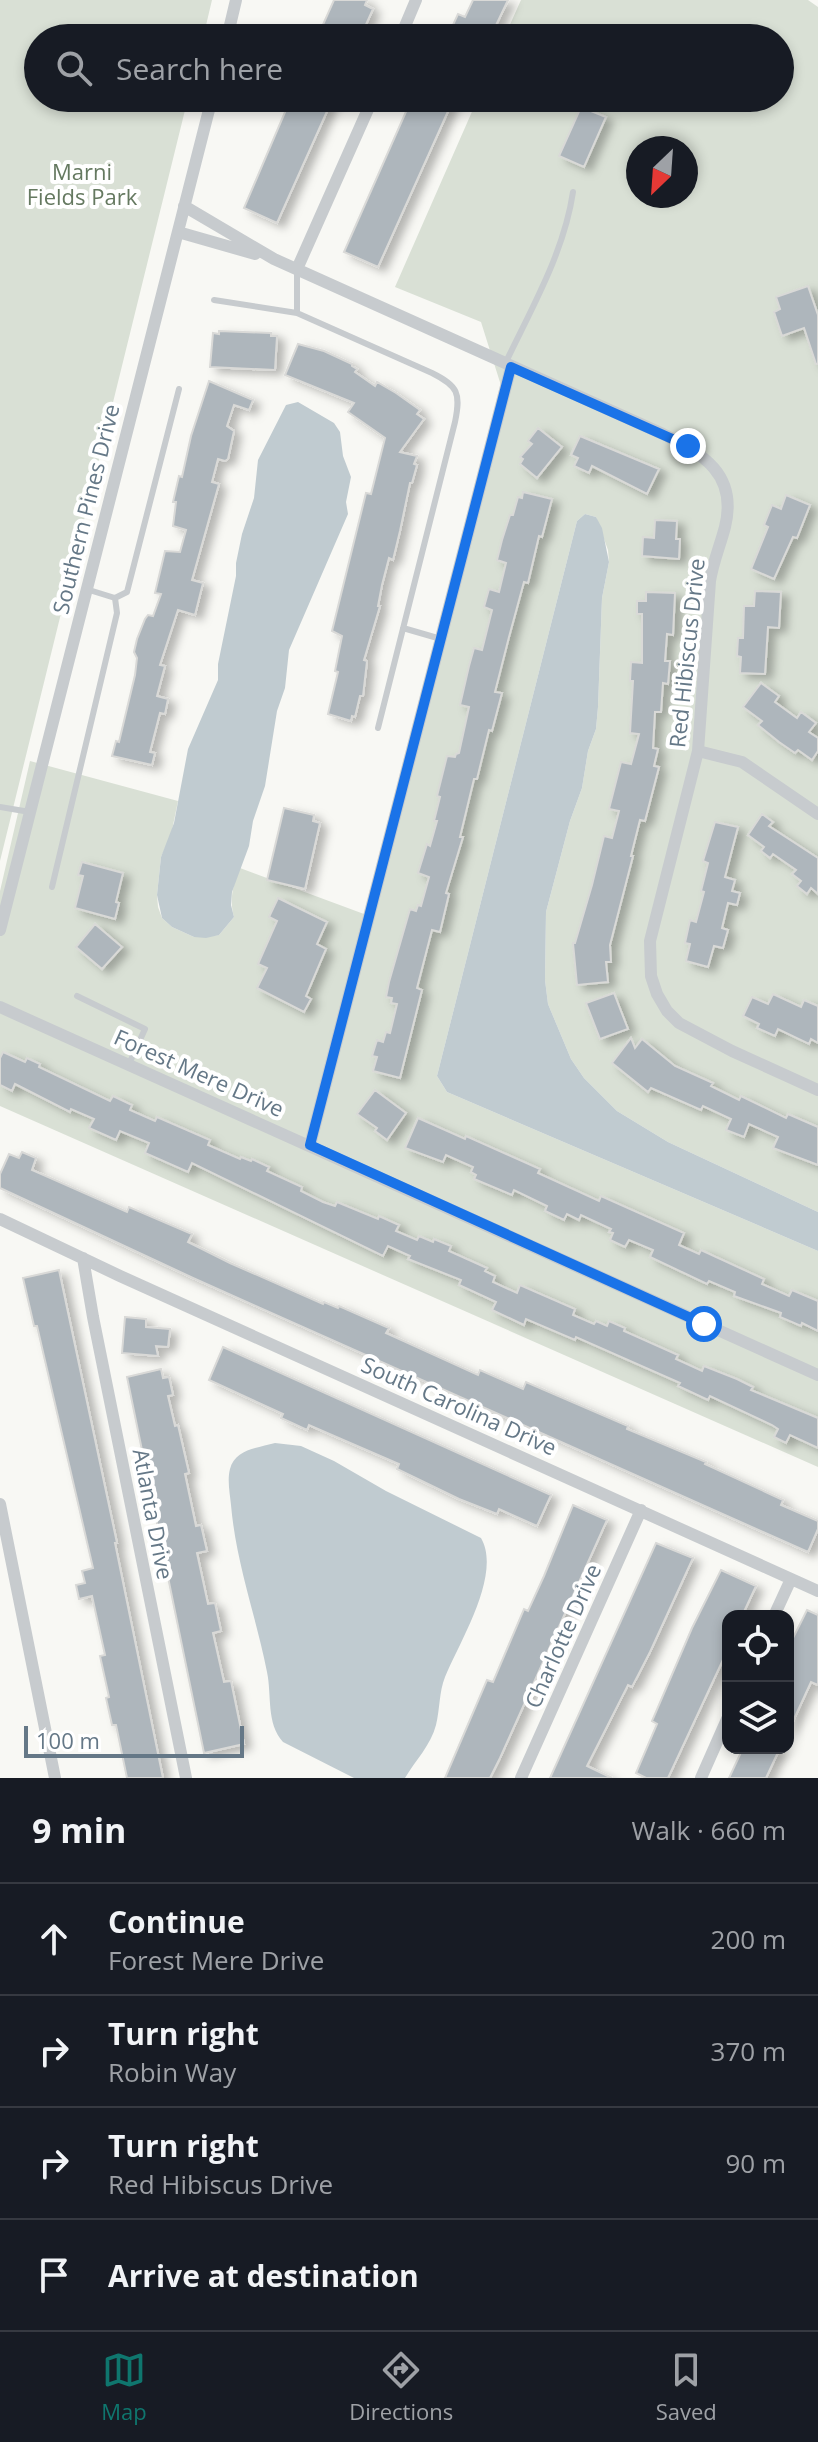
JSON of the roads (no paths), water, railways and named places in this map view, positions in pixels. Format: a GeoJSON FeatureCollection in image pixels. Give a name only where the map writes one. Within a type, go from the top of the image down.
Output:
{"type":"FeatureCollection","features":[{"type":"Feature","properties":{"kind":"street"},"geometry":{"type":"LineString","coordinates":[[230,24],[236,0]]}},
{"type":"Feature","properties":{"kind":"street"},"geometry":{"type":"LineString","coordinates":[[406,24],[416,0]]}},
{"type":"Feature","properties":{"kind":"street","name":"Southern Pines Drive"},"geometry":{"type":"LineString","coordinates":[[0,930],[208,112]]}},
{"type":"Feature","properties":{"kind":"street"},"geometry":{"type":"LineString","coordinates":[[297,269],[367,112]]}},
{"type":"Feature","properties":{"kind":"street","name":"Red Hibiscus Drive"},"geometry":{"type":"LineString","coordinates":[[184,206],[274,259],[700,452],[720,476],[727,494],[728,512],[713,562],[698,751],[650,941],[651,976],[667,1011],[694,1032],[818,1090]]}},
{"type":"Feature","properties":{"kind":"street","name":"Red Hibiscus Drive"},"geometry":{"type":"LineString","coordinates":[[178,232],[274,259]]}},
{"type":"Feature","properties":{"kind":"street"},"geometry":{"type":"LineString","coordinates":[[310,1145],[441,639],[508,365]]}},
{"type":"Feature","properties":{"kind":"street"},"geometry":{"type":"LineString","coordinates":[[698,751],[742,762],[818,814]]}},
{"type":"Feature","properties":{"kind":"street","name":"Forest Mere Drive"},"geometry":{"type":"LineString","coordinates":[[0,1007],[818,1375]]}},
{"type":"Feature","properties":{"kind":"street"},"geometry":{"type":"LineString","coordinates":[[0,1219],[83,1258]]}},
{"type":"Feature","properties":{"kind":"street","name":"South Carolina Drive"},"geometry":{"type":"LineString","coordinates":[[83,1258],[818,1591]]}},
{"type":"Feature","properties":{"kind":"street","name":"Atlanta Drive"},"geometry":{"type":"LineString","coordinates":[[83,1258],[186,1778]]}},
{"type":"Feature","properties":{"kind":"street"},"geometry":{"type":"LineString","coordinates":[[0,1504],[55,1778]]}},
{"type":"Feature","properties":{"kind":"street","name":"Charlotte Drive"},"geometry":{"type":"LineString","coordinates":[[521,1778],[641,1510]]}},
{"type":"Feature","properties":{"kind":"street"},"geometry":{"type":"LineString","coordinates":[[777,1610],[791,1579]]}},
{"type":"Feature","properties":{"kind":"street"},"geometry":{"type":"LineString","coordinates":[[701,1778],[722,1731]]}},
{"type":"Feature","properties":{"kind":"lane"},"geometry":{"type":"LineString","coordinates":[[508,365],[551,267],[570,212],[573,192]]}},
{"type":"Feature","properties":{"kind":"lane"},"geometry":{"type":"LineString","coordinates":[[297,269],[297,313]]}},
{"type":"Feature","properties":{"kind":"lane"},"geometry":{"type":"LineString","coordinates":[[214,300],[297,313],[447,380],[457,389],[459,405],[378,728]]}},
{"type":"Feature","properties":{"kind":"lane"},"geometry":{"type":"LineString","coordinates":[[86,589],[115,598],[127,592],[179,389]]}},
{"type":"Feature","properties":{"kind":"lane"},"geometry":{"type":"LineString","coordinates":[[52,887],[117,613],[115,598]]}},
{"type":"Feature","properties":{"kind":"lane"},"geometry":{"type":"LineString","coordinates":[[403,628],[441,639]]}},
{"type":"Feature","properties":{"kind":"lane"},"geometry":{"type":"LineString","coordinates":[[0,807],[30,812]]}},
{"type":"Feature","properties":{"kind":"lane"},"geometry":{"type":"LineString","coordinates":[[77,996],[145,1029],[129,1064]]}},
{"type":"Feature","properties":{"kind":"park label","name":"Marni Fields Park"},"geometry":{"type":"Point","coordinates":[82,184]}}]}
